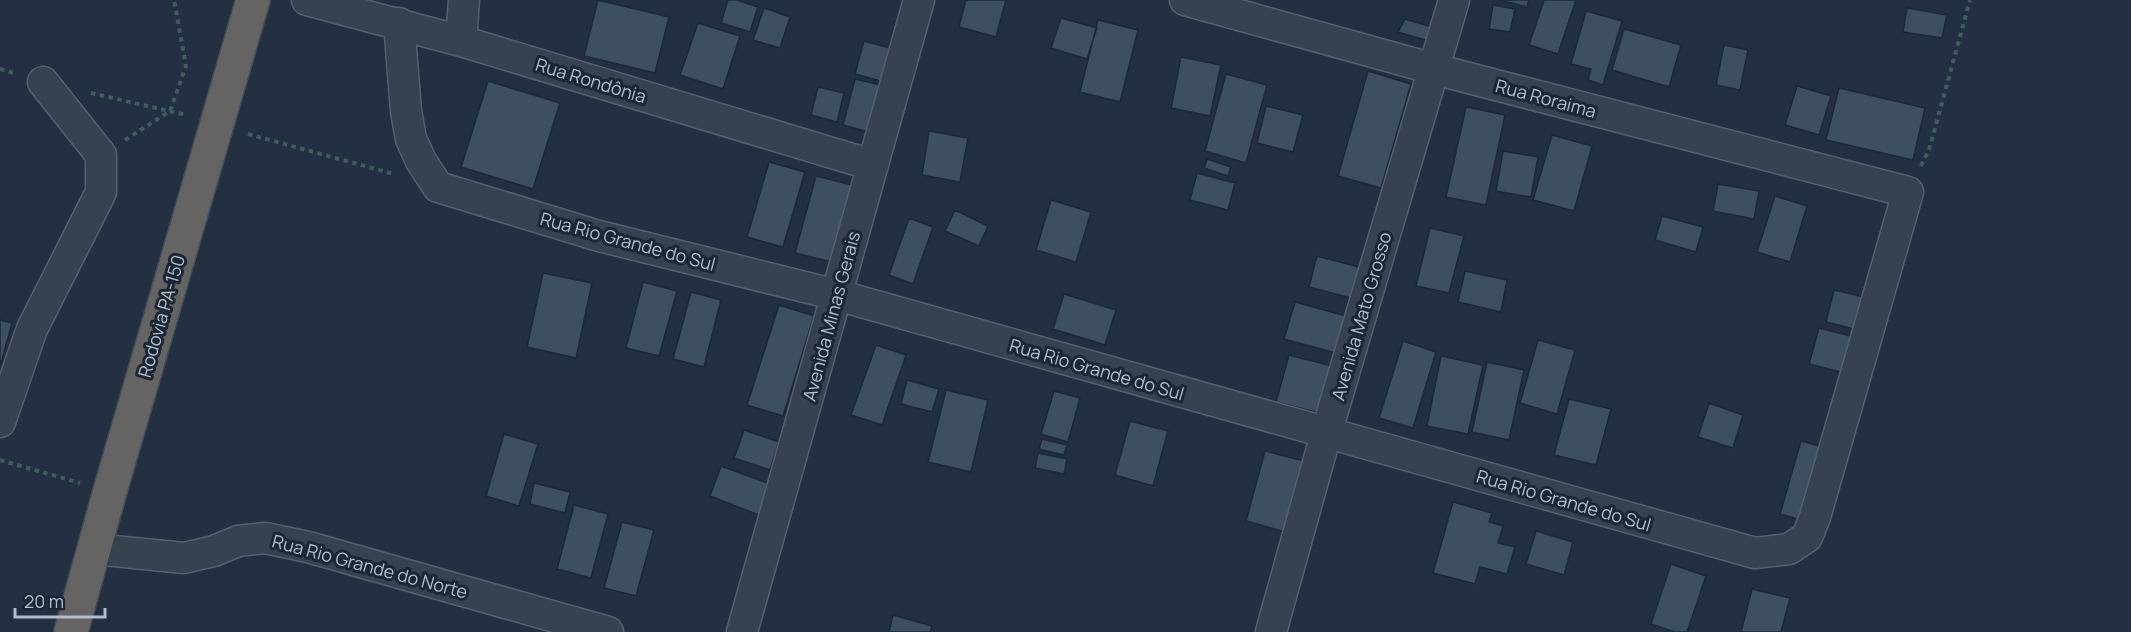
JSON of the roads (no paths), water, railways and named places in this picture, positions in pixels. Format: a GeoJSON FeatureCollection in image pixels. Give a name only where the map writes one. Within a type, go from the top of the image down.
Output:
{"type":"FeatureCollection","features":[{"type":"Feature","properties":{"kind":"highway","name":"Rodovia PA-150"},"geometry":{"type":"LineString","coordinates":[[71,632],[253,0]]}},
{"type":"Feature","properties":{"kind":"street","name":"Rua Rondônia"},"geometry":{"type":"LineString","coordinates":[[308,0],[461,41],[872,165]]}},
{"type":"Feature","properties":{"kind":"street"},"geometry":{"type":"LineString","coordinates":[[461,41],[464,0]]}},
{"type":"Feature","properties":{"kind":"street","name":"Avenida Minas Gerais"},"geometry":{"type":"LineString","coordinates":[[742,632],[919,0]]}},
{"type":"Feature","properties":{"kind":"street","name":"Rua Roraima"},"geometry":{"type":"LineString","coordinates":[[1185,0],[1434,69],[1908,192],[1815,517],[1807,537],[1789,549],[1755,553]]}},
{"type":"Feature","properties":{"kind":"street","name":"Avenida Mato Grosso"},"geometry":{"type":"LineString","coordinates":[[1271,632],[1326,434],[1454,0]]}},
{"type":"Feature","properties":{"kind":"street","name":"Rua Rio Grande do Sul"},"geometry":{"type":"LineString","coordinates":[[399,23],[406,111],[411,139],[421,161],[438,187],[599,236],[837,295],[1755,553]]}},
{"type":"Feature","properties":{"kind":"street"},"geometry":{"type":"LineString","coordinates":[[0,422],[32,329],[101,192],[101,155],[43,82]]}},
{"type":"Feature","properties":{"kind":"street","name":"Rua Rio Grande do Norte"},"geometry":{"type":"LineString","coordinates":[[94,549],[184,558],[213,551],[238,540],[265,538],[308,547],[608,632]]}}]}
